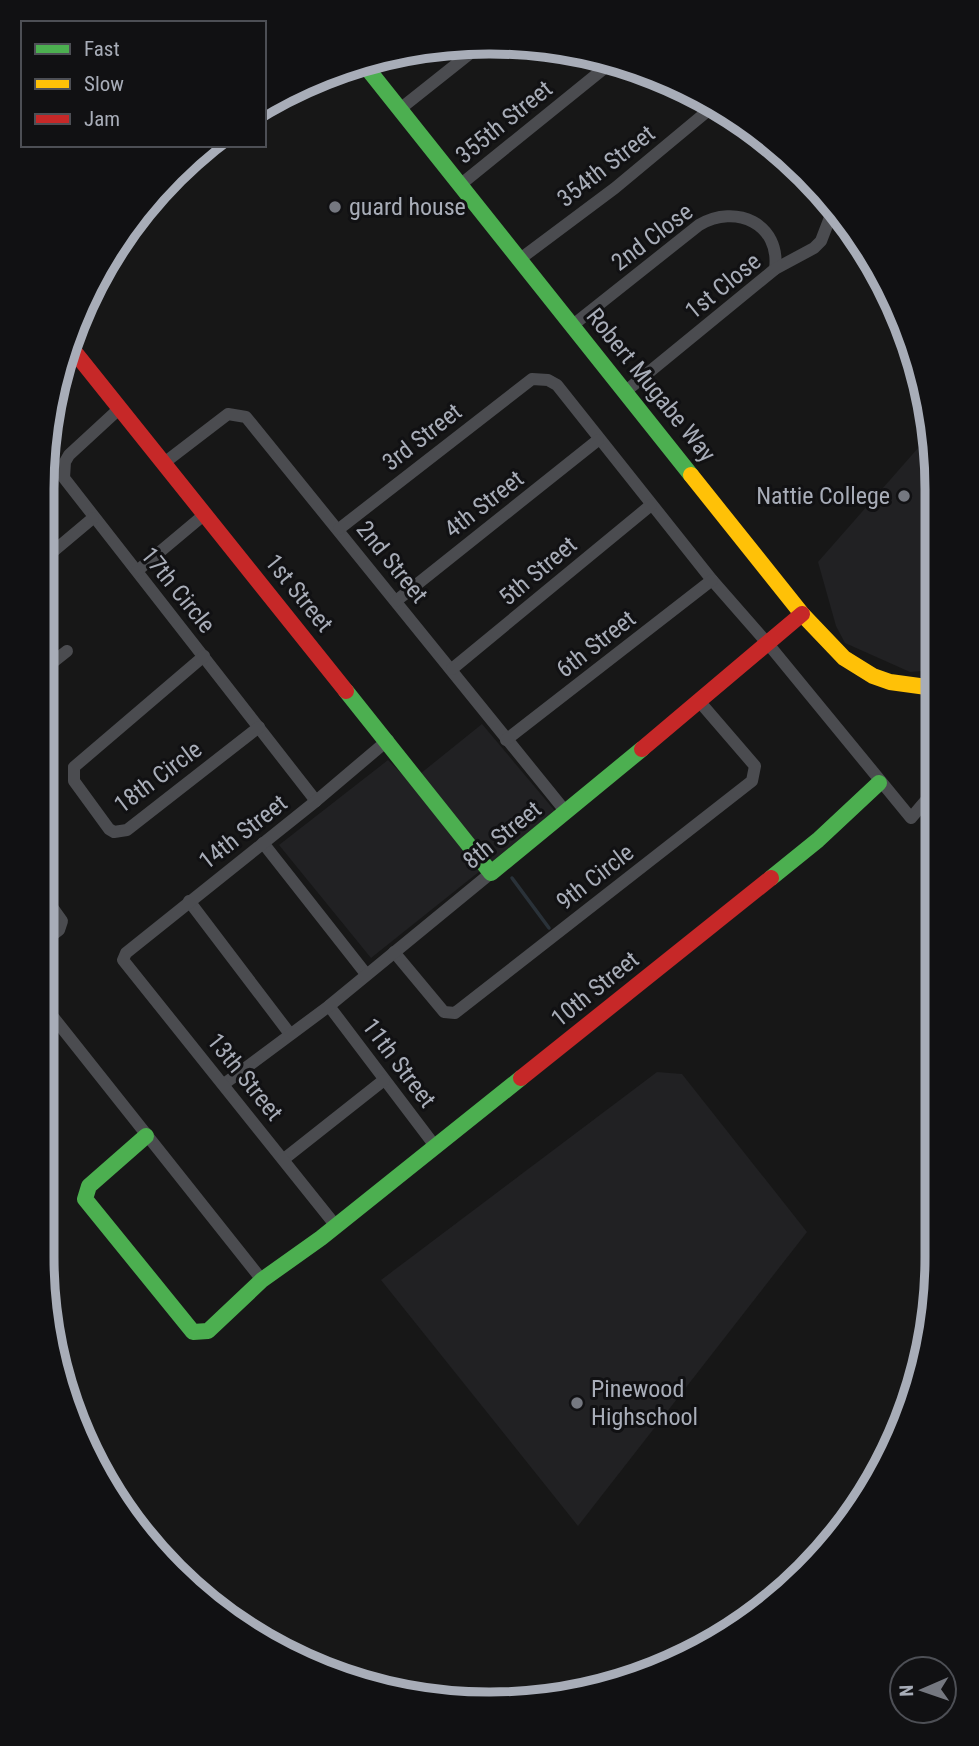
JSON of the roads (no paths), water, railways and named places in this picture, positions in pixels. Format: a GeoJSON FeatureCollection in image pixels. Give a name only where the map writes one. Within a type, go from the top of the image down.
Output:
{"type":"FeatureCollection","features":[{"type":"Feature","properties":{"kind":"street"},"geometry":{"type":"LineString","coordinates":[[400,109],[468,55]]}},
{"type":"Feature","properties":{"kind":"street","name":"355th Street"},"geometry":{"type":"LineString","coordinates":[[460,185],[603,69]]}},
{"type":"Feature","properties":{"kind":"street","name":"Robert Mugabe Way"},"geometry":{"type":"LineString","coordinates":[[370,71],[802,614],[853,667],[886,682],[925,687]]}},
{"type":"Feature","properties":{"kind":"street","name":"354th Street"},"geometry":{"type":"LineString","coordinates":[[520,259],[615,188],[704,111]]}},
{"type":"Feature","properties":{"kind":"street","name":"2nd Close"},"geometry":{"type":"LineString","coordinates":[[573,325],[699,225],[725,214],[748,220],[766,233],[775,251],[775,269]]}},
{"type":"Feature","properties":{"kind":"street","name":"1st Close"},"geometry":{"type":"LineString","coordinates":[[626,391],[775,269],[814,248],[821,241],[830,218]]}},
{"type":"Feature","properties":{"kind":"street","name":"1st Street"},"geometry":{"type":"LineString","coordinates":[[76,354],[388,740],[491,873]]}},
{"type":"Feature","properties":{"kind":"street","name":"3rd Street"},"geometry":{"type":"LineString","coordinates":[[339,529],[532,379],[548,380],[557,385],[598,440]]}},
{"type":"Feature","properties":{"kind":"street","name":"17th Circle"},"geometry":{"type":"LineString","coordinates":[[120,408],[65,462],[64,478],[316,801]]}},
{"type":"Feature","properties":{"kind":"street","name":"2nd Street"},"geometry":{"type":"LineString","coordinates":[[164,463],[228,414],[238,414],[254,425],[566,812]]}},
{"type":"Feature","properties":{"kind":"street"},"geometry":{"type":"LineString","coordinates":[[598,440],[712,580],[769,645],[879,783],[911,818],[925,802]]}},
{"type":"Feature","properties":{"kind":"street","name":"4th Street"},"geometry":{"type":"LineString","coordinates":[[396,601],[598,440]]}},
{"type":"Feature","properties":{"kind":"street","name":"5th Street"},"geometry":{"type":"LineString","coordinates":[[453,669],[651,505]]}},
{"type":"Feature","properties":{"kind":"street"},"geometry":{"type":"LineString","coordinates":[[136,571],[205,514]]}},
{"type":"Feature","properties":{"kind":"street"},"geometry":{"type":"LineString","coordinates":[[54,551],[93,518]]}},
{"type":"Feature","properties":{"kind":"street","name":"6th Street"},"geometry":{"type":"LineString","coordinates":[[506,740],[712,580]]}},
{"type":"Feature","properties":{"kind":"street","name":"8th Street"},"geometry":{"type":"LineString","coordinates":[[224,1084],[328,1006],[769,645],[802,614]]}},
{"type":"Feature","properties":{"kind":"street"},"geometry":{"type":"LineString","coordinates":[[54,661],[67,651]]}},
{"type":"Feature","properties":{"kind":"street","name":"18th Circle"},"geometry":{"type":"LineString","coordinates":[[204,656],[74,767],[74,781],[108,829],[114,832],[127,830],[259,727]]}},
{"type":"Feature","properties":{"kind":"street","name":"9th Circle"},"geometry":{"type":"LineString","coordinates":[[394,952],[444,1012],[455,1013],[752,781],[755,766],[699,701]]}},
{"type":"Feature","properties":{"kind":"street","name":"14th Street"},"geometry":{"type":"LineString","coordinates":[[124,957],[388,740]]}},
{"type":"Feature","properties":{"kind":"street","name":"10th Street"},"geometry":{"type":"LineString","coordinates":[[146,1136],[89,1186],[85,1199],[193,1332],[208,1331],[262,1280],[336,1226],[818,840],[879,783]]}},
{"type":"Feature","properties":{"kind":"street"},"geometry":{"type":"LineString","coordinates":[[263,843],[366,974]]}},
{"type":"Feature","properties":{"kind":"street"},"geometry":{"type":"LineString","coordinates":[[189,901],[290,1034]]}},
{"type":"Feature","properties":{"kind":"street"},"geometry":{"type":"LineString","coordinates":[[54,910],[62,921],[59,930],[54,934]]}},
{"type":"Feature","properties":{"kind":"street","name":"13th Street"},"geometry":{"type":"LineString","coordinates":[[124,957],[124,964],[224,1084],[336,1226]]}},
{"type":"Feature","properties":{"kind":"street","name":"11th Street"},"geometry":{"type":"LineString","coordinates":[[328,1006],[435,1146]]}},
{"type":"Feature","properties":{"kind":"street"},"geometry":{"type":"LineString","coordinates":[[54,1018],[262,1280]]}},
{"type":"Feature","properties":{"kind":"street"},"geometry":{"type":"LineString","coordinates":[[284,1159],[384,1080]]}},
{"type":"Feature","properties":{"kind":"waterway"},"geometry":{"type":"LineString","coordinates":[[512,878],[549,928]]}},
{"type":"Feature","properties":{"kind":"place","name":"guard house"},"geometry":{"type":"Point","coordinates":[335,207]}},
{"type":"Feature","properties":{"kind":"place","name":"Nattie College"},"geometry":{"type":"Point","coordinates":[904,496]}},
{"type":"Feature","properties":{"kind":"place","name":"Pinewood Highschool"},"geometry":{"type":"Point","coordinates":[577,1403]}}]}
